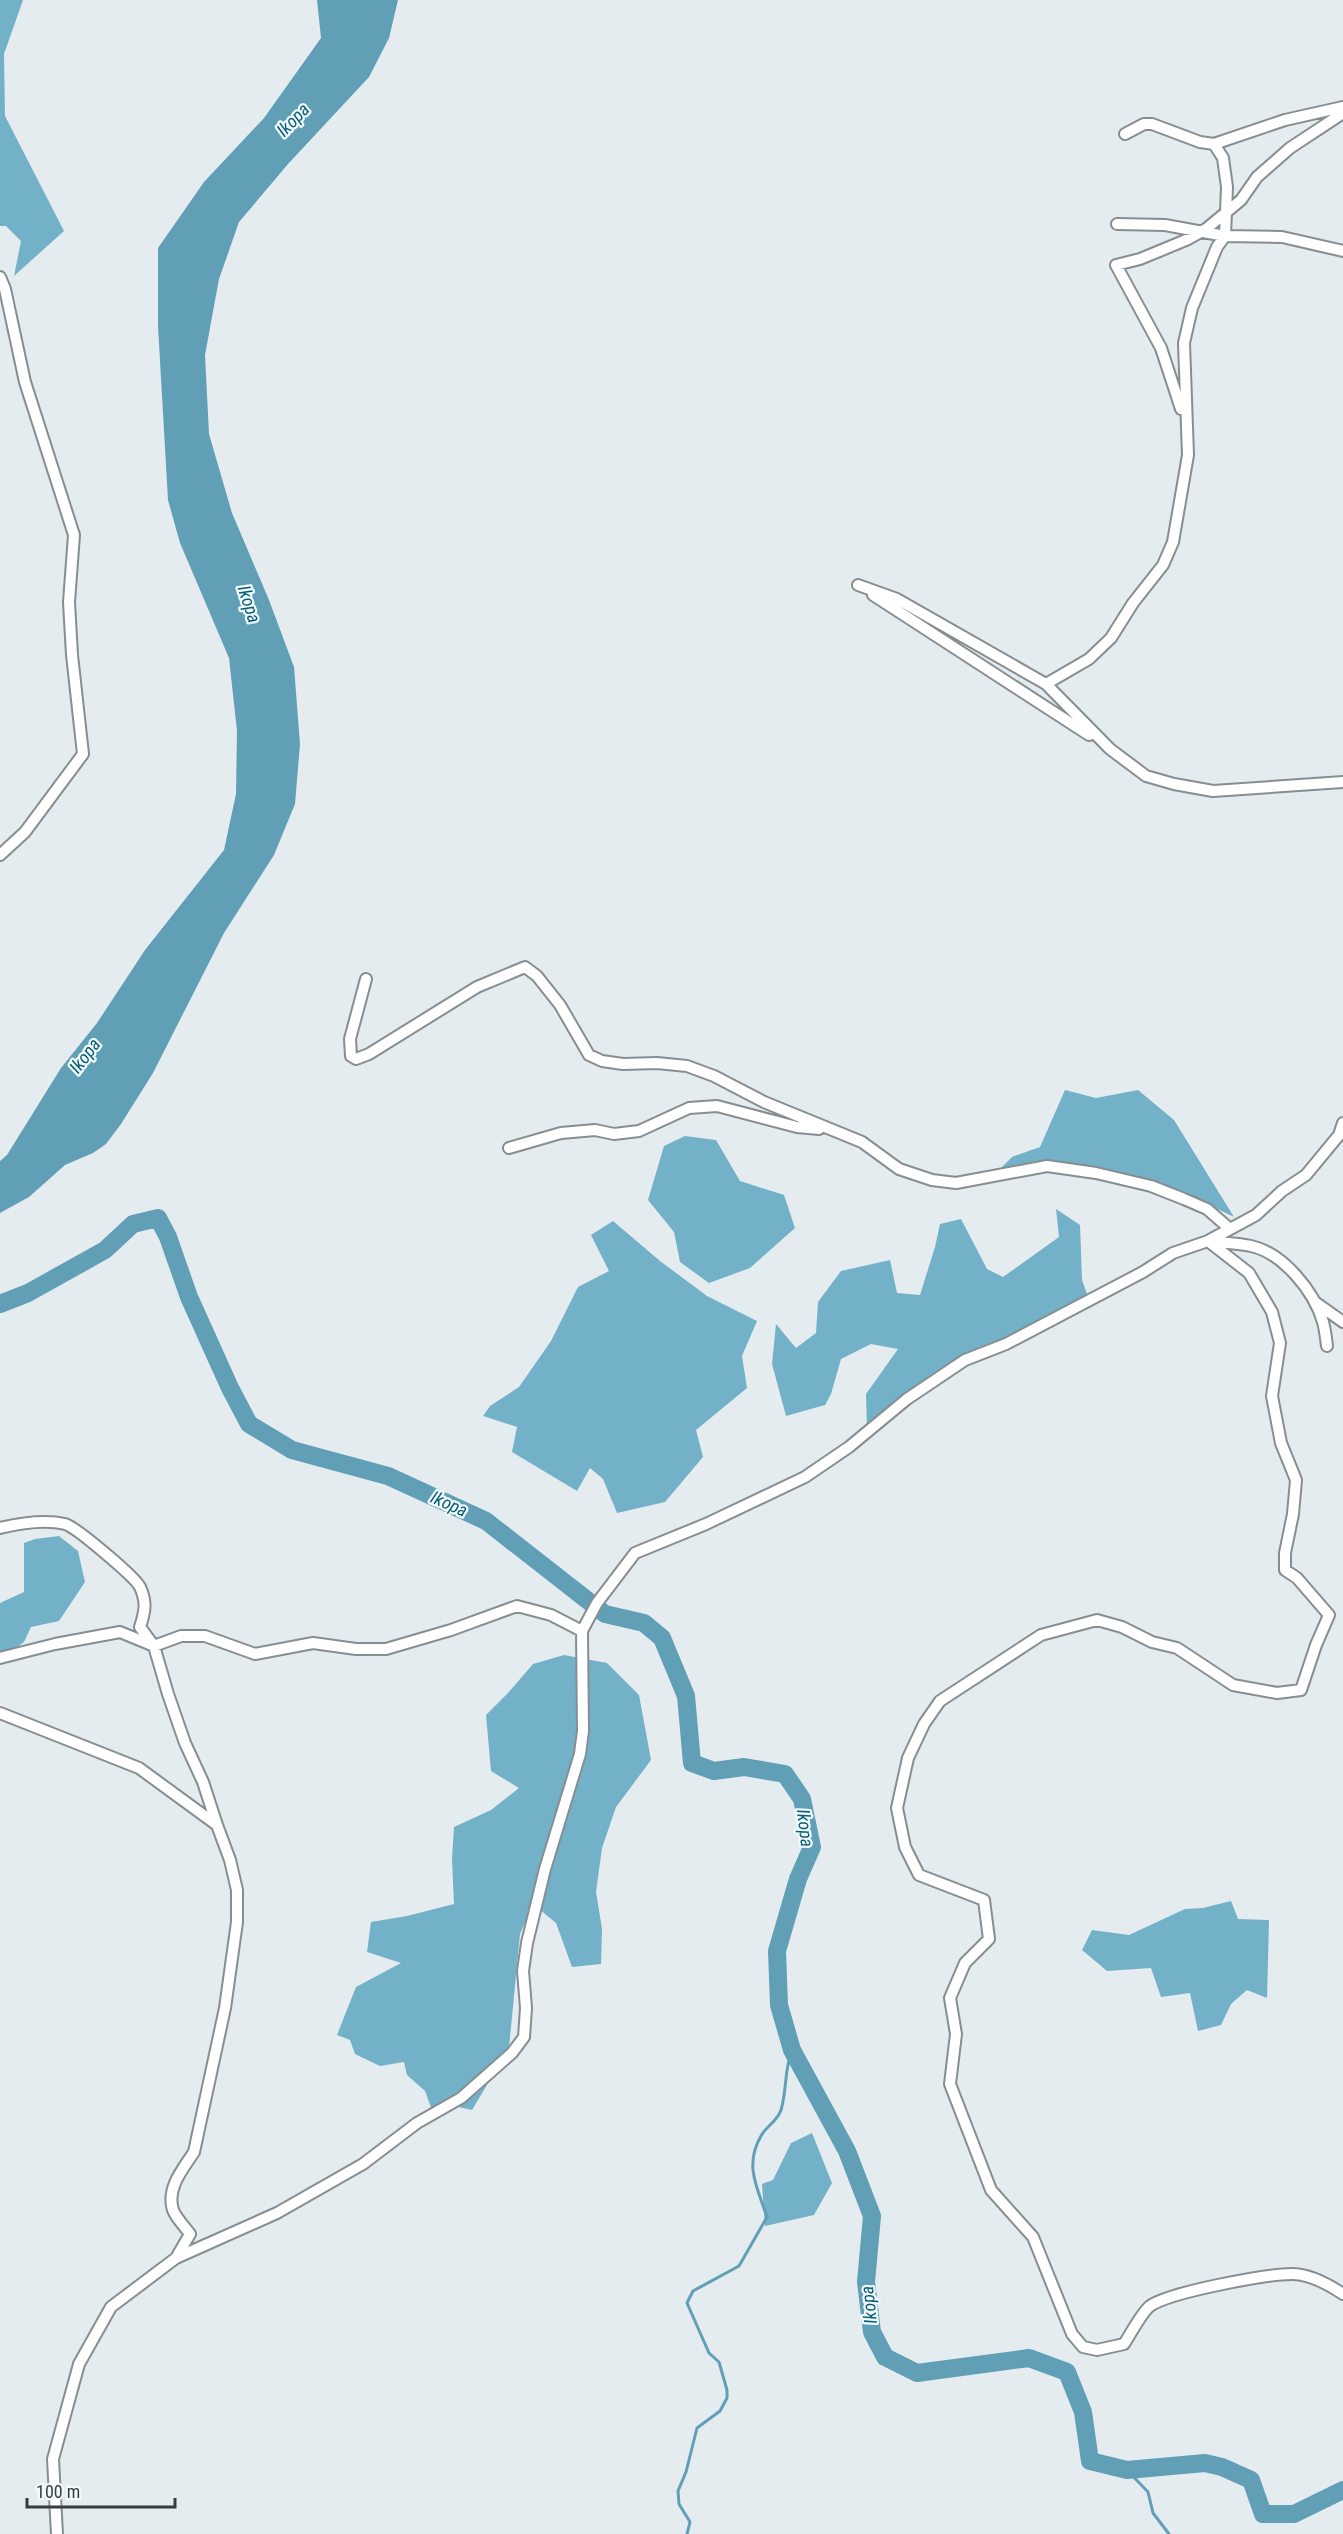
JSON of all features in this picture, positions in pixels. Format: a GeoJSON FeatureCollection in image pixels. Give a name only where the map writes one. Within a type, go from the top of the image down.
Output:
{"type":"FeatureCollection","features":[{"type":"Feature","properties":{"kind":"street"},"geometry":{"type":"LineString","coordinates":[[1125,134],[1144,124],[1152,124],[1200,142],[1214,144],[1285,120],[1343,107]]}},
{"type":"Feature","properties":{"kind":"street"},"geometry":{"type":"LineString","coordinates":[[1186,430],[1177,390],[1161,348],[1116,265],[1140,259],[1201,232],[1241,200],[1257,177],[1290,148],[1343,113]]}},
{"type":"Feature","properties":{"kind":"street"},"geometry":{"type":"LineString","coordinates":[[1046,684],[1089,659],[1111,639],[1133,603],[1163,565],[1173,542],[1188,454],[1185,343],[1192,308],[1217,247],[1225,236],[1227,187],[1223,158],[1214,144]]}},
{"type":"Feature","properties":{"kind":"street"},"geometry":{"type":"LineString","coordinates":[[1117,224],[1164,225],[1225,236],[1282,237],[1343,251]]}},
{"type":"Feature","properties":{"kind":"street"},"geometry":{"type":"LineString","coordinates":[[0,277],[5,289],[25,382],[74,535],[69,602],[72,655],[83,754],[26,831],[0,855]]}},
{"type":"Feature","properties":{"kind":"street"},"geometry":{"type":"LineString","coordinates":[[1110,749],[1046,684],[897,599],[858,585],[1110,749],[1146,776],[1213,791],[1343,782]]}},
{"type":"Feature","properties":{"kind":"street"},"geometry":{"type":"LineString","coordinates":[[366,979],[350,1039],[351,1056],[356,1059],[369,1054],[477,987],[525,967],[537,976],[560,1005],[588,1055],[623,1064],[657,1063],[687,1066],[714,1076],[764,1102],[862,1142],[898,1168],[932,1180],[956,1183],[1047,1166],[1096,1173],[1150,1186],[1184,1199],[1207,1209],[1230,1229]]}},
{"type":"Feature","properties":{"kind":"street"},"geometry":{"type":"LineString","coordinates":[[509,1148],[561,1132],[595,1130],[614,1134],[639,1131],[689,1108],[717,1106],[797,1128],[827,1129]]}},
{"type":"Feature","properties":{"kind":"street"},"geometry":{"type":"LineString","coordinates":[[57,2534],[53,2459],[79,2364],[111,2307],[176,2258],[277,2213],[363,2163],[417,2123],[461,2098],[512,2053],[524,2037],[526,2008],[523,1971],[527,1943],[545,1869],[580,1754],[583,1731],[582,1631],[595,1608],[635,1553],[706,1524],[805,1477],[849,1447],[907,1399],[965,1360],[1006,1344],[1143,1272],[1173,1253],[1208,1241],[1256,1215],[1282,1191],[1306,1174],[1338,1135],[1343,1123]]}},
{"type":"Feature","properties":{"kind":"street"},"geometry":{"type":"LineString","coordinates":[[1208,1241],[1252,1246],[1271,1255],[1289,1268],[1315,1302],[1324,1323],[1327,1346]]}},
{"type":"Feature","properties":{"kind":"street"},"geometry":{"type":"LineString","coordinates":[[1208,1241],[1249,1273],[1272,1312],[1280,1343],[1272,1396],[1281,1443],[1296,1480],[1293,1514],[1285,1553],[1285,1570],[1297,1578],[1329,1615],[1300,1690],[1277,1693],[1233,1685],[1177,1648],[1152,1642],[1122,1627],[1097,1620],[1041,1635],[940,1701],[924,1724],[908,1758],[897,1808],[905,1847],[919,1875],[984,1900],[989,1940],[965,1963],[950,1998],[956,2034],[950,2084],[992,2190],[1033,2238],[1072,2334],[1083,2347],[1097,2350],[1124,2344],[1149,2307],[1188,2292],[1294,2274],[1325,2282],[1343,2294]]}},
{"type":"Feature","properties":{"kind":"street"},"geometry":{"type":"LineString","coordinates":[[1315,1302],[1343,1322]]}},
{"type":"Feature","properties":{"kind":"street"},"geometry":{"type":"LineString","coordinates":[[0,1528],[27,1522],[67,1524],[100,1549],[139,1585],[147,1608],[140,1627],[154,1646],[185,1743],[203,1782],[230,1860],[237,1890],[237,1922],[225,2008],[194,2152],[172,2190],[173,2210],[190,2234],[176,2258]]}},
{"type":"Feature","properties":{"kind":"street"},"geometry":{"type":"LineString","coordinates":[[0,1658],[55,1644],[120,1632],[154,1646],[182,1636],[205,1636],[255,1654],[313,1643],[356,1649],[386,1649],[451,1630],[517,1606],[551,1615],[582,1631]]}},
{"type":"Feature","properties":{"kind":"street"},"geometry":{"type":"LineString","coordinates":[[0,1713],[139,1768],[217,1825]]}},
{"type":"Feature","properties":{"kind":"shaded area"},"geometry":{"type":"Polygon","coordinates":[[[0,0],[23,0],[4,54],[5,116],[64,231],[14,276],[21,241],[6,226],[0,226],[0,0]]]}},
{"type":"Feature","properties":{"kind":"shaded area"},"geometry":{"type":"Polygon","coordinates":[[[1065,1090],[1096,1098],[1138,1090],[1174,1120],[1234,1217],[1201,1201],[1071,1171],[998,1171],[1012,1157],[1040,1147],[1065,1090]]]}},
{"type":"Feature","properties":{"kind":"shaded area"},"geometry":{"type":"Polygon","coordinates":[[[685,1136],[716,1140],[740,1181],[784,1195],[795,1228],[750,1268],[709,1283],[680,1262],[674,1232],[648,1200],[664,1146],[685,1136]]]}},
{"type":"Feature","properties":{"kind":"shaded area"},"geometry":{"type":"Polygon","coordinates":[[[1056,1209],[1080,1225],[1082,1280],[1088,1297],[1024,1332],[979,1347],[926,1382],[867,1430],[866,1394],[898,1349],[871,1344],[841,1359],[831,1394],[825,1405],[786,1416],[772,1364],[776,1324],[796,1348],[816,1333],[818,1302],[841,1271],[890,1260],[897,1293],[920,1295],[940,1224],[961,1219],[987,1269],[1003,1277],[1059,1237],[1056,1209]]]}},
{"type":"Feature","properties":{"kind":"shaded area"},"geometry":{"type":"Polygon","coordinates":[[[613,1221],[660,1261],[707,1296],[757,1321],[742,1356],[747,1388],[696,1430],[703,1457],[665,1502],[617,1513],[603,1479],[590,1468],[577,1491],[512,1452],[517,1427],[483,1416],[490,1406],[519,1387],[551,1341],[578,1287],[609,1271],[591,1235],[613,1221]]]}},
{"type":"Feature","properties":{"kind":"shaded area"},"geometry":{"type":"Polygon","coordinates":[[[59,1536],[78,1551],[85,1582],[59,1621],[31,1627],[24,1642],[0,1660],[0,1603],[24,1592],[24,1543],[59,1536]]]}},
{"type":"Feature","properties":{"kind":"shaded area"},"geometry":{"type":"Polygon","coordinates":[[[564,1655],[607,1663],[639,1695],[651,1760],[616,1807],[602,1848],[596,1892],[602,1929],[601,1964],[572,1967],[556,1923],[533,1904],[520,1934],[509,2048],[472,2110],[450,2105],[432,2110],[425,2091],[407,2075],[404,2062],[380,2066],[355,2054],[350,2040],[337,2035],[356,1987],[401,1963],[367,1952],[371,1922],[454,1904],[452,1859],[454,1827],[491,1810],[519,1788],[491,1771],[486,1715],[533,1664],[564,1655]]]}},
{"type":"Feature","properties":{"kind":"shaded area"},"geometry":{"type":"Polygon","coordinates":[[[1231,1901],[1238,1919],[1269,1920],[1267,1998],[1247,1990],[1231,2004],[1221,2025],[1198,2031],[1190,1993],[1161,1997],[1151,1968],[1107,1971],[1082,1950],[1092,1930],[1129,1935],[1185,1909],[1203,1908],[1231,1901]]]}},
{"type":"Feature","properties":{"kind":"shaded area"},"geometry":{"type":"Polygon","coordinates":[[[812,2133],[832,2183],[814,2215],[765,2226],[762,2184],[773,2180],[791,2143],[812,2133]]]}},
{"type":"Feature","properties":{"kind":"water"},"geometry":{"type":"Polygon","coordinates":[[[317,0],[398,0],[389,38],[369,77],[288,164],[239,222],[219,279],[205,355],[209,434],[232,513],[269,600],[294,667],[300,744],[295,804],[274,855],[224,933],[153,1073],[121,1124],[106,1144],[93,1153],[65,1165],[29,1197],[0,1213],[0,1161],[7,1155],[61,1068],[97,1023],[145,950],[224,850],[236,794],[237,731],[229,658],[180,543],[168,500],[158,326],[158,248],[204,182],[264,118],[321,38],[317,0]]]}},
{"type":"Feature","properties":{"kind":"waterway","name":"Ikopa"},"geometry":{"type":"LineString","coordinates":[[0,1304],[28,1293],[105,1250],[133,1224],[158,1218],[168,1237],[189,1297],[230,1388],[249,1424],[292,1450],[388,1476],[486,1521],[605,1614],[644,1623],[662,1638],[686,1696],[692,1763],[714,1771],[744,1767],[785,1774],[802,1799],[812,1847],[798,1879],[777,1951],[779,2005],[792,2050],[847,2151],[872,2216],[866,2282],[872,2332],[885,2357],[917,2373],[1029,2358],[1067,2372],[1083,2412],[1090,2461],[1127,2470],[1205,2463],[1222,2467],[1251,2480],[1263,2514],[1294,2514],[1343,2490]]}},
{"type":"Feature","properties":{"kind":"waterway"},"geometry":{"type":"LineString","coordinates":[[687,2534],[690,2522],[679,2504],[678,2491],[686,2472],[697,2428],[720,2411],[727,2398],[719,2362],[709,2353],[687,2303],[693,2291],[739,2266],[767,2217],[756,2186],[753,2157],[761,2136],[781,2110],[792,2050]]}},
{"type":"Feature","properties":{"kind":"waterway"},"geometry":{"type":"LineString","coordinates":[[1127,2470],[1148,2492],[1153,2513],[1169,2534]]}}]}
